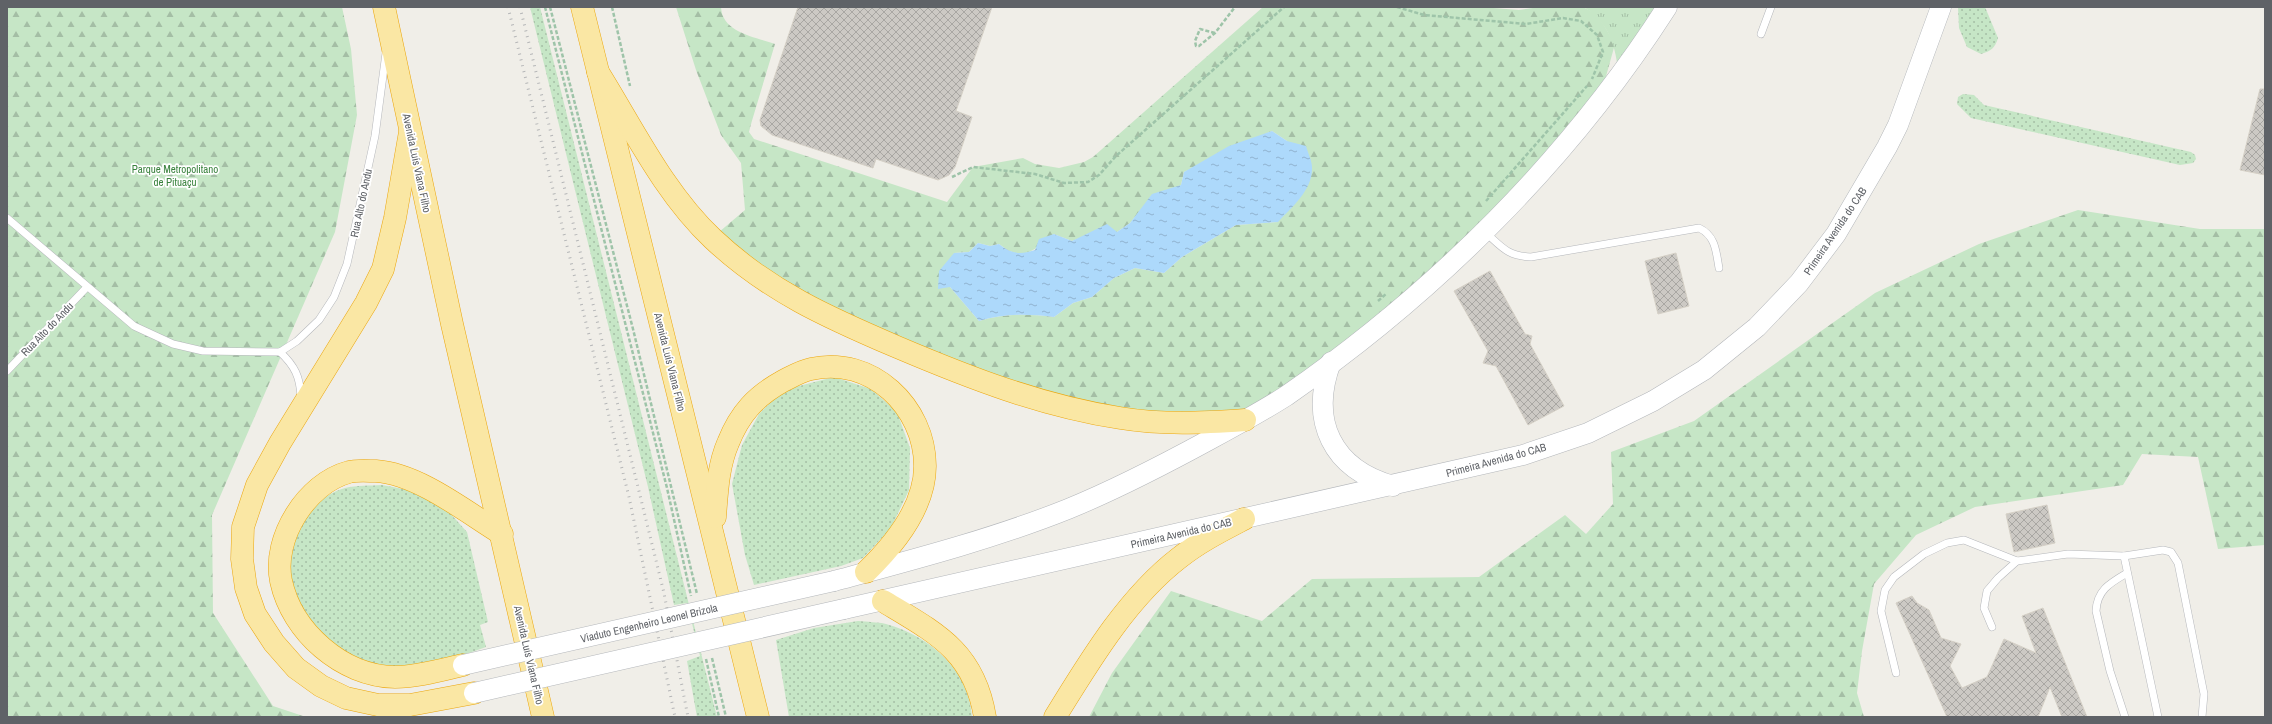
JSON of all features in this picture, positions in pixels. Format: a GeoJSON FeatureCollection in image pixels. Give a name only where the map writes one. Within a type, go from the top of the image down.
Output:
{"type":"FeatureCollection","features":[{"type":"Feature","properties":{"kind":"highway","name":"Avenida Luís Viana Filho"},"geometry":{"type":"LineString","coordinates":[[384,7],[410,132],[543,717]]}},
{"type":"Feature","properties":{"kind":"highway","name":"Avenida Luís Viana Filho"},"geometry":{"type":"LineString","coordinates":[[582,7],[758,717]]}},
{"type":"Feature","properties":{"kind":"highway"},"geometry":{"type":"LineString","coordinates":[[598,72],[682,205],[712,238],[769,285],[816,311],[990,386],[1055,405],[1120,418],[1153,422],[1189,424],[1245,420]]}},
{"type":"Feature","properties":{"kind":"highway"},"geometry":{"type":"LineString","coordinates":[[410,132],[395,218],[383,269],[366,303],[280,442],[257,485],[243,527],[242,559],[246,588],[255,614],[274,643],[296,668],[321,686],[346,698],[378,705],[410,705],[474,693]]}},
{"type":"Feature","properties":{"kind":"highway"},"geometry":{"type":"LineString","coordinates":[[713,534],[719,477],[728,443],[742,415],[762,392],[810,369],[833,366],[859,371],[884,384],[902,400],[915,419],[922,443],[925,467],[920,492],[910,516],[895,542],[866,572]]}},
{"type":"Feature","properties":{"kind":"highway"},"geometry":{"type":"LineString","coordinates":[[463,665],[395,677],[370,674],[341,661],[316,644],[300,624],[280,580],[281,551],[288,526],[304,501],[324,484],[349,472],[377,471],[403,477],[438,494],[502,534]]}},
{"type":"Feature","properties":{"kind":"highway"},"geometry":{"type":"LineString","coordinates":[[1055,717],[1095,653],[1120,620],[1149,586],[1177,559],[1199,543],[1244,519]]}},
{"type":"Feature","properties":{"kind":"highway"},"geometry":{"type":"LineString","coordinates":[[883,601],[932,632],[959,654],[972,672],[981,696],[985,717]]}},
{"type":"Feature","properties":{"kind":"main road"},"geometry":{"type":"LineString","coordinates":[[866,572],[992,535],[1067,509],[1152,471],[1284,397],[1331,362],[1407,301],[1484,230],[1557,155],[1598,105],[1639,51],[1667,7]]}},
{"type":"Feature","properties":{"kind":"main road","name":"Primeira Avenida do CAB"},"geometry":{"type":"LineString","coordinates":[[474,693],[1523,456],[1588,433],[1653,401],[1704,370],[1757,327],[1799,283],[1836,234],[1869,180],[1898,125],[1939,8]]}},
{"type":"Feature","properties":{"kind":"main road"},"geometry":{"type":"LineString","coordinates":[[1331,362],[1324,381],[1322,401],[1324,421],[1330,440],[1342,457],[1356,470],[1374,480],[1393,486]]}},
{"type":"Feature","properties":{"kind":"main road","name":"Viaduto Engenheiro Leonel Brizola"},"geometry":{"type":"LineString","coordinates":[[463,665],[834,581],[866,572]]}},
{"type":"Feature","properties":{"kind":"lane"},"geometry":{"type":"LineString","coordinates":[[1761,34],[1770,7]]}},
{"type":"Feature","properties":{"kind":"lane","name":"Rua Alto do Andu"},"geometry":{"type":"LineString","coordinates":[[280,352],[297,341],[318,320],[334,297],[347,264],[375,136],[389,29]]}},
{"type":"Feature","properties":{"kind":"lane"},"geometry":{"type":"LineString","coordinates":[[7,218],[134,326],[174,344],[203,351],[280,352],[291,362],[298,376],[301,409]]}},
{"type":"Feature","properties":{"kind":"lane"},"geometry":{"type":"LineString","coordinates":[[1484,230],[1507,252],[1516,256],[1531,257],[1699,228],[1708,232],[1714,241],[1719,268]]}},
{"type":"Feature","properties":{"kind":"lane","name":"Rua Alto do Andu"},"geometry":{"type":"LineString","coordinates":[[7,371],[87,287]]}},
{"type":"Feature","properties":{"kind":"lane"},"geometry":{"type":"LineString","coordinates":[[1896,673],[1881,611],[1885,590],[1894,577],[1924,554],[1947,543],[1964,540],[2017,561],[2068,554],[2124,556],[2163,550],[2171,552],[2178,563],[2204,694],[2202,717]]}},
{"type":"Feature","properties":{"kind":"lane"},"geometry":{"type":"LineString","coordinates":[[2124,556],[2158,717]]}},
{"type":"Feature","properties":{"kind":"lane"},"geometry":{"type":"LineString","coordinates":[[1992,627],[1984,608],[1987,592],[1998,578],[2017,561]]}},
{"type":"Feature","properties":{"kind":"lane"},"geometry":{"type":"LineString","coordinates":[[2125,717],[2110,672],[2096,611],[2096,601],[2102,589],[2127,573]]}},
{"type":"Feature","properties":{"kind":"path"},"geometry":{"type":"LineString","coordinates":[[545,7],[667,488],[693,604]]}},
{"type":"Feature","properties":{"kind":"path"},"geometry":{"type":"LineString","coordinates":[[550,7],[631,322],[698,601]]}},
{"type":"Feature","properties":{"kind":"path"},"geometry":{"type":"LineString","coordinates":[[612,7],[630,87]]}},
{"type":"Feature","properties":{"kind":"path"},"geometry":{"type":"LineString","coordinates":[[1215,33],[1200,29],[1195,41],[1196,46],[1199,46],[1215,33],[1235,7]]}},
{"type":"Feature","properties":{"kind":"path"},"geometry":{"type":"LineString","coordinates":[[952,177],[973,167],[1035,174],[1064,183],[1088,182],[1099,175],[1116,156],[1284,7]]}},
{"type":"Feature","properties":{"kind":"path"},"geometry":{"type":"LineString","coordinates":[[1396,7],[1424,14],[1526,24],[1563,18],[1581,21],[1597,35],[1603,52],[1593,78],[1483,205]]}},
{"type":"Feature","properties":{"kind":"path"},"geometry":{"type":"LineString","coordinates":[[1374,304],[1392,289]]}},
{"type":"Feature","properties":{"kind":"path"},"geometry":{"type":"LineString","coordinates":[[711,655],[726,717]]}},
{"type":"Feature","properties":{"kind":"path"},"geometry":{"type":"LineString","coordinates":[[706,657],[719,717]]}},
{"type":"Feature","properties":{"kind":"green space","name":"Parque Metropolitano de Pituaçu"},"geometry":{"type":"Polygon","coordinates":[[[7,7],[342,7],[351,49],[357,115],[335,232],[212,515],[213,613],[273,706],[306,717],[7,717],[7,7]]]}},
{"type":"Feature","properties":{"kind":"green space"},"geometry":{"type":"Polygon","coordinates":[[[530,7],[540,7],[717,717],[697,717],[687,661],[700,656],[687,603],[674,605],[648,487],[530,7]]]}},
{"type":"Feature","properties":{"kind":"green space"},"geometry":{"type":"Polygon","coordinates":[[[676,7],[721,7],[723,16],[727,23],[741,33],[775,44],[749,132],[754,139],[947,202],[973,167],[1023,158],[1035,164],[1059,168],[1084,162],[1093,157],[1263,7],[1481,7],[1519,10],[1540,7],[1581,7],[1592,12],[1597,17],[1615,44],[1598,105],[1484,230],[1245,420],[1120,418],[886,342],[712,238],[745,210],[741,163],[721,135],[696,70],[676,7]],[[1272,131],[1184,172],[1181,185],[1139,212],[1130,223],[1117,232],[1085,236],[1072,241],[1054,234],[1034,250],[1021,254],[1007,250],[999,244],[990,246],[978,243],[969,252],[954,253],[950,287],[979,321],[989,318],[1016,315],[1054,317],[1073,303],[1092,297],[1114,278],[1135,268],[1164,273],[1182,257],[1236,225],[1278,222],[1287,141],[1272,131]]]}},
{"type":"Feature","properties":{"kind":"green space"},"geometry":{"type":"Polygon","coordinates":[[[1581,7],[1667,7],[1619,77],[1615,51],[1606,28],[1590,11],[1581,7]]]}},
{"type":"Feature","properties":{"kind":"green space"},"geometry":{"type":"Polygon","coordinates":[[[1958,7],[1985,7],[1998,38],[1992,49],[1981,54],[1967,47],[1959,28],[1958,7]]]}},
{"type":"Feature","properties":{"kind":"green space"},"geometry":{"type":"Polygon","coordinates":[[[1963,94],[1974,95],[1984,105],[2191,152],[2195,155],[2196,159],[2193,163],[2180,165],[1971,118],[1957,104],[1958,97],[1963,94]]]}},
{"type":"Feature","properties":{"kind":"green space"},"geometry":{"type":"Polygon","coordinates":[[[2078,210],[2200,229],[2265,229],[2265,545],[2218,549],[2198,457],[2142,454],[2123,485],[1975,507],[1916,535],[1874,584],[1862,651],[1857,693],[1864,717],[1089,717],[1112,673],[1171,591],[1262,621],[1312,579],[1479,577],[1565,515],[1586,534],[1613,504],[1611,452],[1694,421],[1875,293],[1979,244],[2078,210]]]}},
{"type":"Feature","properties":{"kind":"green space"},"geometry":{"type":"Polygon","coordinates":[[[834,377],[871,389],[897,412],[910,448],[909,490],[891,528],[863,558],[841,566],[754,585],[745,555],[732,484],[742,445],[759,414],[775,398],[795,387],[834,377]]]}},
{"type":"Feature","properties":{"kind":"green space"},"geometry":{"type":"Polygon","coordinates":[[[382,485],[419,492],[449,512],[467,532],[488,622],[480,625],[486,647],[447,660],[420,666],[393,667],[380,665],[356,657],[334,644],[315,627],[300,607],[291,585],[288,562],[293,538],[307,515],[324,498],[339,490],[354,486],[382,485]]]}},
{"type":"Feature","properties":{"kind":"green space"},"geometry":{"type":"Polygon","coordinates":[[[858,621],[886,624],[918,637],[932,646],[955,670],[963,684],[969,700],[972,717],[789,717],[776,640],[814,628],[858,621]]]}},
{"type":"Feature","properties":{"kind":"water"},"geometry":{"type":"Polygon","coordinates":[[[1272,131],[1287,141],[1306,146],[1312,167],[1309,183],[1301,198],[1278,222],[1236,225],[1182,257],[1164,273],[1135,268],[1114,278],[1092,297],[1073,303],[1054,317],[1016,315],[989,318],[979,321],[950,287],[938,289],[939,271],[954,253],[969,252],[978,243],[990,246],[999,244],[1012,252],[1024,253],[1035,250],[1039,239],[1054,234],[1072,241],[1107,224],[1117,232],[1130,223],[1152,194],[1181,185],[1184,172],[1229,146],[1272,131]]]}},
{"type":"Feature","properties":{"kind":"building"},"geometry":{"type":"Polygon","coordinates":[[[798,7],[992,7],[956,111],[972,117],[955,167],[949,175],[938,180],[876,159],[873,168],[772,135],[761,126],[760,120],[798,7]]]}},
{"type":"Feature","properties":{"kind":"building"},"geometry":{"type":"Polygon","coordinates":[[[2260,89],[2265,89],[2265,175],[2240,170],[2260,89]]]}},
{"type":"Feature","properties":{"kind":"building"},"geometry":{"type":"Polygon","coordinates":[[[1676,253],[1689,306],[1658,314],[1645,261],[1676,253]]]}},
{"type":"Feature","properties":{"kind":"building"},"geometry":{"type":"Polygon","coordinates":[[[1490,271],[1525,334],[1532,336],[1530,344],[1564,406],[1528,425],[1496,366],[1483,363],[1488,351],[1454,291],[1490,271]]]}},
{"type":"Feature","properties":{"kind":"building"},"geometry":{"type":"Polygon","coordinates":[[[2047,505],[2055,543],[2014,552],[2006,514],[2047,505]]]}},
{"type":"Feature","properties":{"kind":"building"},"geometry":{"type":"Polygon","coordinates":[[[1912,596],[1917,603],[1929,610],[1941,638],[1961,644],[1950,666],[1962,688],[1987,677],[2004,639],[2036,653],[2022,616],[2043,608],[2087,717],[2062,717],[2050,687],[2038,717],[1947,717],[1896,603],[1912,596]]]}},
{"type":"Feature","properties":{"kind":"railway"},"geometry":{"type":"LineString","coordinates":[[508,7],[629,497],[675,717]]}},
{"type":"Feature","properties":{"kind":"railway"},"geometry":{"type":"LineString","coordinates":[[520,7],[664,593],[688,717]]}}]}
